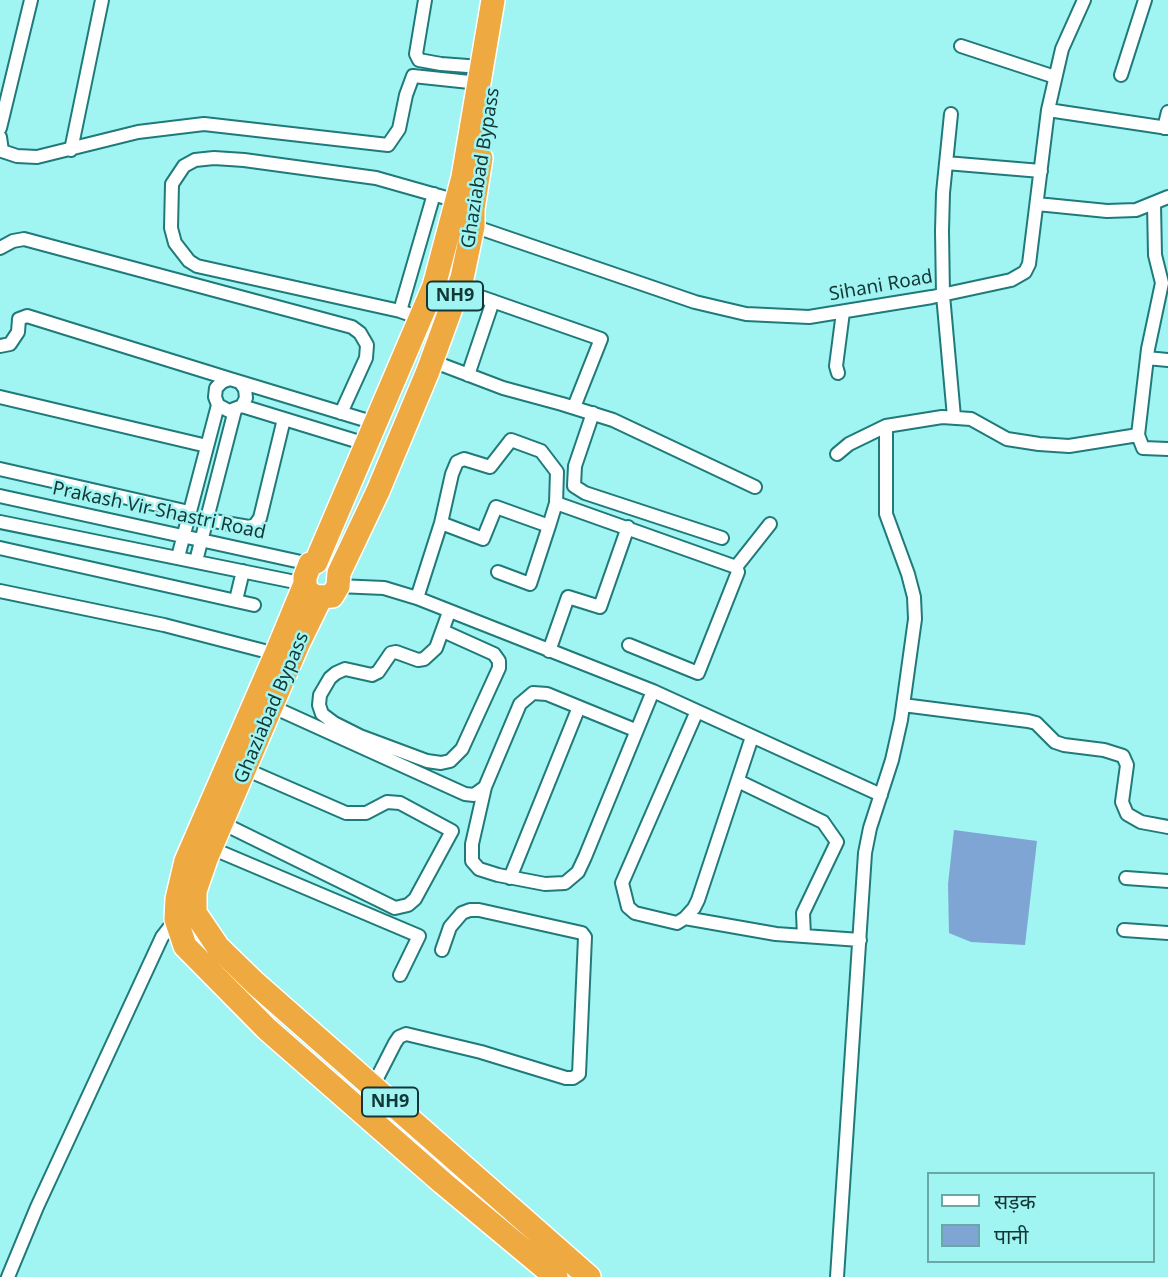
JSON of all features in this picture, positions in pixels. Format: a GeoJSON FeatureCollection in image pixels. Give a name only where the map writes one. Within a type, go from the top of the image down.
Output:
{"type":"FeatureCollection","features":[{"type":"Feature","properties":{"kind":"highway","name":"Ghaziabad Bypass"},"geometry":{"type":"LineString","coordinates":[[493,0],[463,177],[434,286],[410,315],[298,644],[195,891],[195,913],[218,947],[589,1277]]}},
{"type":"Feature","properties":{"kind":"highway","name":"Ghaziabad Bypass"},"geometry":{"type":"LineString","coordinates":[[176,919],[177,899],[186,861],[276,654],[321,578],[378,491],[432,361],[457,289],[473,226],[473,209],[508,0]]}},
{"type":"Feature","properties":{"kind":"highway","name":"NH9"},"geometry":{"type":"LineString","coordinates":[[176,919],[185,946],[229,992],[443,1183],[556,1277]]}},
{"type":"Feature","properties":{"kind":"highway"},"geometry":{"type":"LineString","coordinates":[[290,1049],[308,1029]]}},
{"type":"Feature","properties":{"kind":"highway"},"geometry":{"type":"LineString","coordinates":[[315,1070],[331,1050]]}},
{"type":"Feature","properties":{"kind":"street"},"geometry":{"type":"LineString","coordinates":[[0,128],[31,0]]}},
{"type":"Feature","properties":{"kind":"street"},"geometry":{"type":"LineString","coordinates":[[71,150],[102,0]]}},
{"type":"Feature","properties":{"kind":"street"},"geometry":{"type":"LineString","coordinates":[[0,138],[2,151],[37,158],[138,132],[204,124],[387,145],[399,129],[413,76],[425,0]]}},
{"type":"Feature","properties":{"kind":"street","name":"Sihani Road"},"geometry":{"type":"LineString","coordinates":[[473,226],[695,302],[746,314],[809,317],[943,295],[1011,280],[1025,272],[1029,264],[1048,110],[1062,49],[1084,0]]}},
{"type":"Feature","properties":{"kind":"street"},"geometry":{"type":"LineString","coordinates":[[1121,75],[1145,0]]}},
{"type":"Feature","properties":{"kind":"street"},"geometry":{"type":"LineString","coordinates":[[961,46],[1055,77]]}},
{"type":"Feature","properties":{"kind":"street"},"geometry":{"type":"LineString","coordinates":[[417,56],[419,60],[480,75]]}},
{"type":"Feature","properties":{"kind":"street"},"geometry":{"type":"LineString","coordinates":[[413,76],[480,75]]}},
{"type":"Feature","properties":{"kind":"street"},"geometry":{"type":"LineString","coordinates":[[1048,110],[1166,128],[1168,113]]}},
{"type":"Feature","properties":{"kind":"street"},"geometry":{"type":"LineString","coordinates":[[951,114],[943,193],[943,295],[954,417]]}},
{"type":"Feature","properties":{"kind":"street"},"geometry":{"type":"LineString","coordinates":[[434,194],[410,315],[197,266],[189,261],[175,243],[171,228],[172,184],[184,166],[195,160],[214,158],[344,172],[403,184],[457,201]]}},
{"type":"Feature","properties":{"kind":"street"},"geometry":{"type":"LineString","coordinates":[[946,163],[1041,171]]}},
{"type":"Feature","properties":{"kind":"street"},"geometry":{"type":"LineString","coordinates":[[1037,204],[1107,211],[1136,210],[1168,197]]}},
{"type":"Feature","properties":{"kind":"street"},"geometry":{"type":"LineString","coordinates":[[1154,204],[1155,256],[1164,271],[1162,311],[1147,358],[1138,435],[1143,448],[1168,449]]}},
{"type":"Feature","properties":{"kind":"street"},"geometry":{"type":"LineString","coordinates":[[0,248],[24,239],[352,327],[360,333],[367,345],[366,358],[341,413]]}},
{"type":"Feature","properties":{"kind":"street"},"geometry":{"type":"LineString","coordinates":[[457,289],[601,338],[574,407]]}},
{"type":"Feature","properties":{"kind":"street"},"geometry":{"type":"LineString","coordinates":[[468,375],[493,301]]}},
{"type":"Feature","properties":{"kind":"street"},"geometry":{"type":"LineString","coordinates":[[838,373],[836,366],[844,312]]}},
{"type":"Feature","properties":{"kind":"street"},"geometry":{"type":"LineString","coordinates":[[0,346],[10,344],[18,332],[19,319],[27,316],[341,413],[370,434]]}},
{"type":"Feature","properties":{"kind":"street"},"geometry":{"type":"LineString","coordinates":[[1147,358],[1168,360]]}},
{"type":"Feature","properties":{"kind":"street"},"geometry":{"type":"LineString","coordinates":[[432,361],[503,388],[612,420],[755,487]]}},
{"type":"Feature","properties":{"kind":"street"},"geometry":{"type":"LineString","coordinates":[[178,557],[218,405],[216,388],[222,382],[235,381],[245,389],[246,398],[239,408],[196,561]]}},
{"type":"Feature","properties":{"kind":"street"},"geometry":{"type":"LineString","coordinates":[[0,397],[207,446]]}},
{"type":"Feature","properties":{"kind":"street"},"geometry":{"type":"LineString","coordinates":[[218,405],[229,411],[239,408],[370,434]]}},
{"type":"Feature","properties":{"kind":"street"},"geometry":{"type":"LineString","coordinates":[[593,413],[575,466],[574,486],[585,493],[722,538]]}},
{"type":"Feature","properties":{"kind":"street"},"geometry":{"type":"LineString","coordinates":[[837,454],[849,444],[886,426],[954,417],[971,419],[1007,439],[1039,444],[1069,446],[1138,435]]}},
{"type":"Feature","properties":{"kind":"street"},"geometry":{"type":"LineString","coordinates":[[208,520],[248,527],[255,525],[260,518],[284,419]]}},
{"type":"Feature","properties":{"kind":"street"},"geometry":{"type":"LineString","coordinates":[[837,1277],[865,852],[872,820],[892,760],[915,619],[914,597],[886,514],[886,426]]}},
{"type":"Feature","properties":{"kind":"street"},"geometry":{"type":"LineString","coordinates":[[417,598],[458,461],[464,459],[490,467],[511,440],[542,452],[557,472],[556,503],[530,584],[498,572]]}},
{"type":"Feature","properties":{"kind":"street"},"geometry":{"type":"LineString","coordinates":[[0,469],[189,512]]}},
{"type":"Feature","properties":{"kind":"street","name":"Prakash Vir Shastri Road"},"geometry":{"type":"LineString","coordinates":[[0,496],[183,535],[321,578]]}},
{"type":"Feature","properties":{"kind":"street"},"geometry":{"type":"LineString","coordinates":[[556,503],[736,567]]}},
{"type":"Feature","properties":{"kind":"street"},"geometry":{"type":"LineString","coordinates":[[441,523],[483,539],[496,506],[549,526]]}},
{"type":"Feature","properties":{"kind":"street"},"geometry":{"type":"LineString","coordinates":[[0,522],[243,570],[384,588],[417,598],[653,691],[881,795]]}},
{"type":"Feature","properties":{"kind":"street"},"geometry":{"type":"LineString","coordinates":[[736,567],[770,524]]}},
{"type":"Feature","properties":{"kind":"street"},"geometry":{"type":"LineString","coordinates":[[549,651],[568,597],[600,607],[628,527]]}},
{"type":"Feature","properties":{"kind":"street"},"geometry":{"type":"LineString","coordinates":[[0,548],[254,604]]}},
{"type":"Feature","properties":{"kind":"street"},"geometry":{"type":"LineString","coordinates":[[629,645],[698,673],[738,572],[736,567]]}},
{"type":"Feature","properties":{"kind":"street"},"geometry":{"type":"LineString","coordinates":[[236,600],[243,570]]}},
{"type":"Feature","properties":{"kind":"street"},"geometry":{"type":"LineString","coordinates":[[0,591],[164,625],[276,654]]}},
{"type":"Feature","properties":{"kind":"street"},"geometry":{"type":"LineString","coordinates":[[443,631],[494,654],[499,661],[499,668],[462,749],[450,761],[427,761],[351,732],[322,714],[320,695],[336,673],[345,669],[372,675],[378,672],[391,653],[396,652],[418,660],[424,659],[436,648],[449,612]]}},
{"type":"Feature","properties":{"kind":"street"},"geometry":{"type":"LineString","coordinates":[[635,730],[540,692],[526,697],[520,704],[485,787],[470,857],[479,869],[510,878],[557,884],[565,883],[578,872],[653,691]]}},
{"type":"Feature","properties":{"kind":"street"},"geometry":{"type":"LineString","coordinates":[[903,705],[1028,721],[1036,723],[1055,742],[1064,746],[1123,755],[1127,765],[1122,802],[1127,814],[1141,822],[1168,827]]}},
{"type":"Feature","properties":{"kind":"street"},"geometry":{"type":"LineString","coordinates":[[273,707],[466,794],[474,795],[485,787]]}},
{"type":"Feature","properties":{"kind":"street"},"geometry":{"type":"LineString","coordinates":[[510,878],[579,707]]}},
{"type":"Feature","properties":{"kind":"street"},"geometry":{"type":"LineString","coordinates":[[697,711],[622,883],[628,907],[635,913],[677,923],[685,918],[698,900],[752,737]]}},
{"type":"Feature","properties":{"kind":"street"},"geometry":{"type":"LineString","coordinates":[[222,822],[395,908],[408,905],[415,899],[452,831],[400,803],[387,802],[366,813],[346,813],[245,769]]}},
{"type":"Feature","properties":{"kind":"street"},"geometry":{"type":"LineString","coordinates":[[738,781],[823,822],[837,842],[803,913],[804,936]]}},
{"type":"Feature","properties":{"kind":"street"},"geometry":{"type":"LineString","coordinates":[[211,848],[419,936],[400,975]]}},
{"type":"Feature","properties":{"kind":"street"},"geometry":{"type":"LineString","coordinates":[[1126,878],[1168,881]]}},
{"type":"Feature","properties":{"kind":"street"},"geometry":{"type":"LineString","coordinates":[[373,1086],[395,1043],[399,1037],[406,1034],[469,1049],[566,1078],[579,1074],[582,933],[470,910],[462,913],[450,927],[442,950]]}},
{"type":"Feature","properties":{"kind":"street"},"geometry":{"type":"LineString","coordinates":[[685,918],[740,930],[860,940]]}},
{"type":"Feature","properties":{"kind":"street"},"geometry":{"type":"LineString","coordinates":[[8,1277],[37,1207],[162,937],[176,919]]}},
{"type":"Feature","properties":{"kind":"street"},"geometry":{"type":"LineString","coordinates":[[1124,929],[1168,933]]}},
{"type":"Feature","properties":{"kind":"water"},"geometry":{"type":"Polygon","coordinates":[[[954,830],[1037,841],[1025,945],[971,942],[949,933],[948,884],[954,830]]]}}]}
